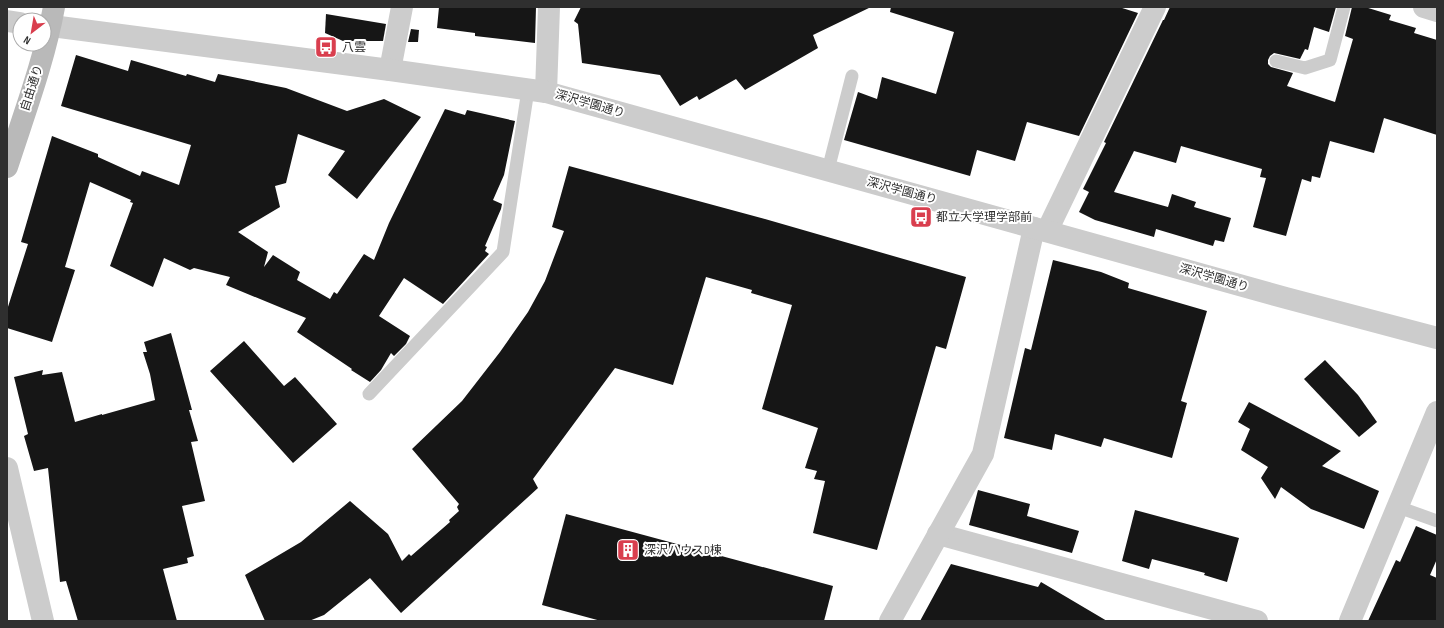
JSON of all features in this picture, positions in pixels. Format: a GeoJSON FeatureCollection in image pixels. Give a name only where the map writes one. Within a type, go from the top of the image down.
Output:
{"type":"FeatureCollection","features":[{"type":"Feature","properties":{"kind":"main road","name":"自由通り"},"geometry":{"type":"LineString","coordinates":[[7,167],[43,52]]}},
{"type":"Feature","properties":{"kind":"street"},"geometry":{"type":"LineString","coordinates":[[390,70],[402,7]]}},
{"type":"Feature","properties":{"kind":"street"},"geometry":{"type":"LineString","coordinates":[[537,91],[549,7]]}},
{"type":"Feature","properties":{"kind":"street"},"geometry":{"type":"LineString","coordinates":[[890,621],[983,454],[1041,229],[1155,7]]}},
{"type":"Feature","properties":{"kind":"street"},"geometry":{"type":"LineString","coordinates":[[1424,7],[1437,11]]}},
{"type":"Feature","properties":{"kind":"street","name":"深沢学園通り"},"geometry":{"type":"LineString","coordinates":[[52,20],[537,91],[828,170],[1286,298],[1437,338]]}},
{"type":"Feature","properties":{"kind":"street"},"geometry":{"type":"LineString","coordinates":[[1350,621],[1437,412]]}},
{"type":"Feature","properties":{"kind":"street"},"geometry":{"type":"LineString","coordinates":[[7,468],[43,621]]}},
{"type":"Feature","properties":{"kind":"street"},"geometry":{"type":"LineString","coordinates":[[938,534],[1257,621]]}},
{"type":"Feature","properties":{"kind":"lane"},"geometry":{"type":"LineString","coordinates":[[1276,61],[1305,68],[1330,60],[1344,7]]}},
{"type":"Feature","properties":{"kind":"lane"},"geometry":{"type":"LineString","coordinates":[[828,170],[852,76]]}},
{"type":"Feature","properties":{"kind":"lane"},"geometry":{"type":"LineString","coordinates":[[369,394],[503,252],[537,91]]}},
{"type":"Feature","properties":{"kind":"lane"},"geometry":{"type":"LineString","coordinates":[[1398,507],[1437,521]]}},
{"type":"Feature","properties":{"kind":"building"},"geometry":{"type":"Polygon","coordinates":[[[439,7],[536,7],[535,43],[475,36],[475,33],[437,28],[439,7]]]}},
{"type":"Feature","properties":{"kind":"building"},"geometry":{"type":"Polygon","coordinates":[[[581,7],[871,7],[813,35],[818,48],[745,90],[736,79],[699,100],[697,96],[680,106],[660,75],[582,63],[578,24],[574,21],[581,7]]]}},
{"type":"Feature","properties":{"kind":"building"},"geometry":{"type":"Polygon","coordinates":[[[891,7],[1119,7],[1138,13],[1079,136],[1027,122],[1015,161],[977,150],[970,176],[844,140],[858,92],[877,99],[882,77],[936,94],[954,32],[890,12],[891,7]]]}},
{"type":"Feature","properties":{"kind":"building"},"geometry":{"type":"Polygon","coordinates":[[[1170,7],[1336,7],[1329,32],[1314,27],[1308,50],[1305,49],[1300,59],[1274,53],[1268,60],[1268,64],[1271,67],[1293,73],[1287,86],[1335,102],[1353,39],[1345,36],[1352,7],[1365,7],[1391,15],[1389,20],[1416,28],[1414,33],[1437,40],[1437,135],[1384,118],[1374,153],[1330,141],[1320,178],[1312,176],[1311,182],[1302,179],[1286,236],[1253,227],[1266,178],[1260,177],[1262,169],[1181,146],[1176,163],[1134,151],[1114,192],[1168,207],[1172,194],[1196,202],[1194,207],[1231,218],[1224,242],[1215,240],[1213,246],[1156,229],[1154,237],[1095,220],[1079,212],[1089,192],[1083,189],[1106,143],[1104,142],[1170,7]]]}},
{"type":"Feature","properties":{"kind":"building"},"geometry":{"type":"Polygon","coordinates":[[[326,14],[386,24],[383,41],[343,41],[325,33],[326,14]]]}},
{"type":"Feature","properties":{"kind":"building"},"geometry":{"type":"Polygon","coordinates":[[[411,29],[419,30],[418,42],[408,42],[411,29]]]}},
{"type":"Feature","properties":{"kind":"building"},"geometry":{"type":"Polygon","coordinates":[[[76,55],[128,71],[131,60],[186,76],[187,74],[215,82],[218,74],[286,88],[347,111],[384,99],[421,117],[357,199],[328,175],[345,151],[298,134],[286,183],[275,186],[280,207],[238,232],[268,252],[264,267],[273,255],[300,272],[297,280],[330,299],[334,292],[337,294],[364,254],[374,260],[389,223],[445,109],[465,115],[467,110],[515,121],[504,175],[493,200],[502,204],[485,246],[487,247],[485,251],[489,254],[443,304],[404,278],[379,316],[410,336],[406,344],[394,356],[391,353],[381,370],[370,382],[297,332],[306,318],[226,285],[230,277],[194,268],[190,270],[164,258],[153,287],[110,266],[133,203],[130,202],[131,200],[90,182],[65,267],[75,270],[52,342],[7,328],[7,310],[28,244],[21,242],[52,136],[98,154],[98,157],[140,176],[142,171],[179,185],[191,145],[61,106],[76,55]]]}},
{"type":"Feature","properties":{"kind":"building"},"geometry":{"type":"Polygon","coordinates":[[[569,166],[765,219],[966,277],[946,349],[936,346],[877,550],[813,533],[825,481],[814,479],[817,471],[805,468],[818,428],[762,409],[792,305],[751,293],[752,290],[706,277],[673,385],[615,368],[533,479],[538,488],[401,613],[370,578],[324,615],[309,621],[265,621],[245,575],[301,542],[350,501],[388,534],[402,561],[409,554],[411,556],[450,522],[449,520],[459,511],[457,507],[459,504],[412,449],[462,401],[500,352],[528,312],[545,281],[564,231],[552,227],[569,166]]]}},
{"type":"Feature","properties":{"kind":"building"},"geometry":{"type":"Polygon","coordinates":[[[1053,260],[1101,272],[1129,283],[1128,288],[1207,311],[1181,401],[1187,403],[1172,458],[1104,438],[1101,447],[1055,434],[1052,450],[1004,438],[1025,348],[1031,350],[1053,260]]]}},
{"type":"Feature","properties":{"kind":"building"},"geometry":{"type":"Polygon","coordinates":[[[171,333],[192,410],[189,410],[198,441],[191,442],[205,501],[182,506],[194,556],[187,558],[188,563],[163,569],[177,621],[78,621],[66,581],[60,582],[48,468],[34,471],[24,436],[28,434],[14,377],[43,370],[42,375],[62,372],[75,422],[102,415],[155,400],[150,374],[143,352],[147,352],[144,342],[171,333]]]}},
{"type":"Feature","properties":{"kind":"building"},"geometry":{"type":"Polygon","coordinates":[[[244,341],[284,386],[295,377],[337,424],[293,463],[210,371],[244,341]]]}},
{"type":"Feature","properties":{"kind":"building"},"geometry":{"type":"Polygon","coordinates":[[[1325,360],[1358,395],[1377,422],[1359,437],[1304,379],[1325,360]]]}},
{"type":"Feature","properties":{"kind":"building"},"geometry":{"type":"Polygon","coordinates":[[[1249,402],[1341,451],[1322,466],[1379,491],[1364,529],[1311,509],[1281,487],[1275,499],[1261,478],[1268,467],[1241,450],[1250,429],[1238,422],[1249,402]]]}},
{"type":"Feature","properties":{"kind":"building"},"geometry":{"type":"Polygon","coordinates":[[[978,490],[1030,504],[1027,516],[1079,531],[1072,553],[969,525],[978,490]]]}},
{"type":"Feature","properties":{"kind":"building"},"geometry":{"type":"Polygon","coordinates":[[[1135,510],[1239,538],[1227,582],[1204,575],[1205,573],[1152,559],[1149,569],[1122,561],[1135,510]]]}},
{"type":"Feature","properties":{"kind":"building","name":"深沢ハウスD棟"},"geometry":{"type":"Polygon","coordinates":[[[566,514],[833,586],[824,621],[601,621],[542,605],[566,514]]]}},
{"type":"Feature","properties":{"kind":"building"},"geometry":{"type":"Polygon","coordinates":[[[1416,526],[1437,535],[1437,559],[1430,575],[1437,578],[1437,621],[1368,621],[1396,560],[1400,562],[1416,526]]]}},
{"type":"Feature","properties":{"kind":"building"},"geometry":{"type":"Polygon","coordinates":[[[951,564],[1038,587],[1041,582],[1107,621],[920,621],[951,564]]]}},
{"type":"Feature","properties":{"kind":"place","name":"八雲"},"geometry":{"type":"Point","coordinates":[326,47]}},
{"type":"Feature","properties":{"kind":"place","name":"都立大学理学部前"},"geometry":{"type":"Point","coordinates":[921,217]}},
{"type":"Feature","properties":{"kind":"place","name":"深沢ハウスD棟"},"geometry":{"type":"Point","coordinates":[628,550]}}]}
